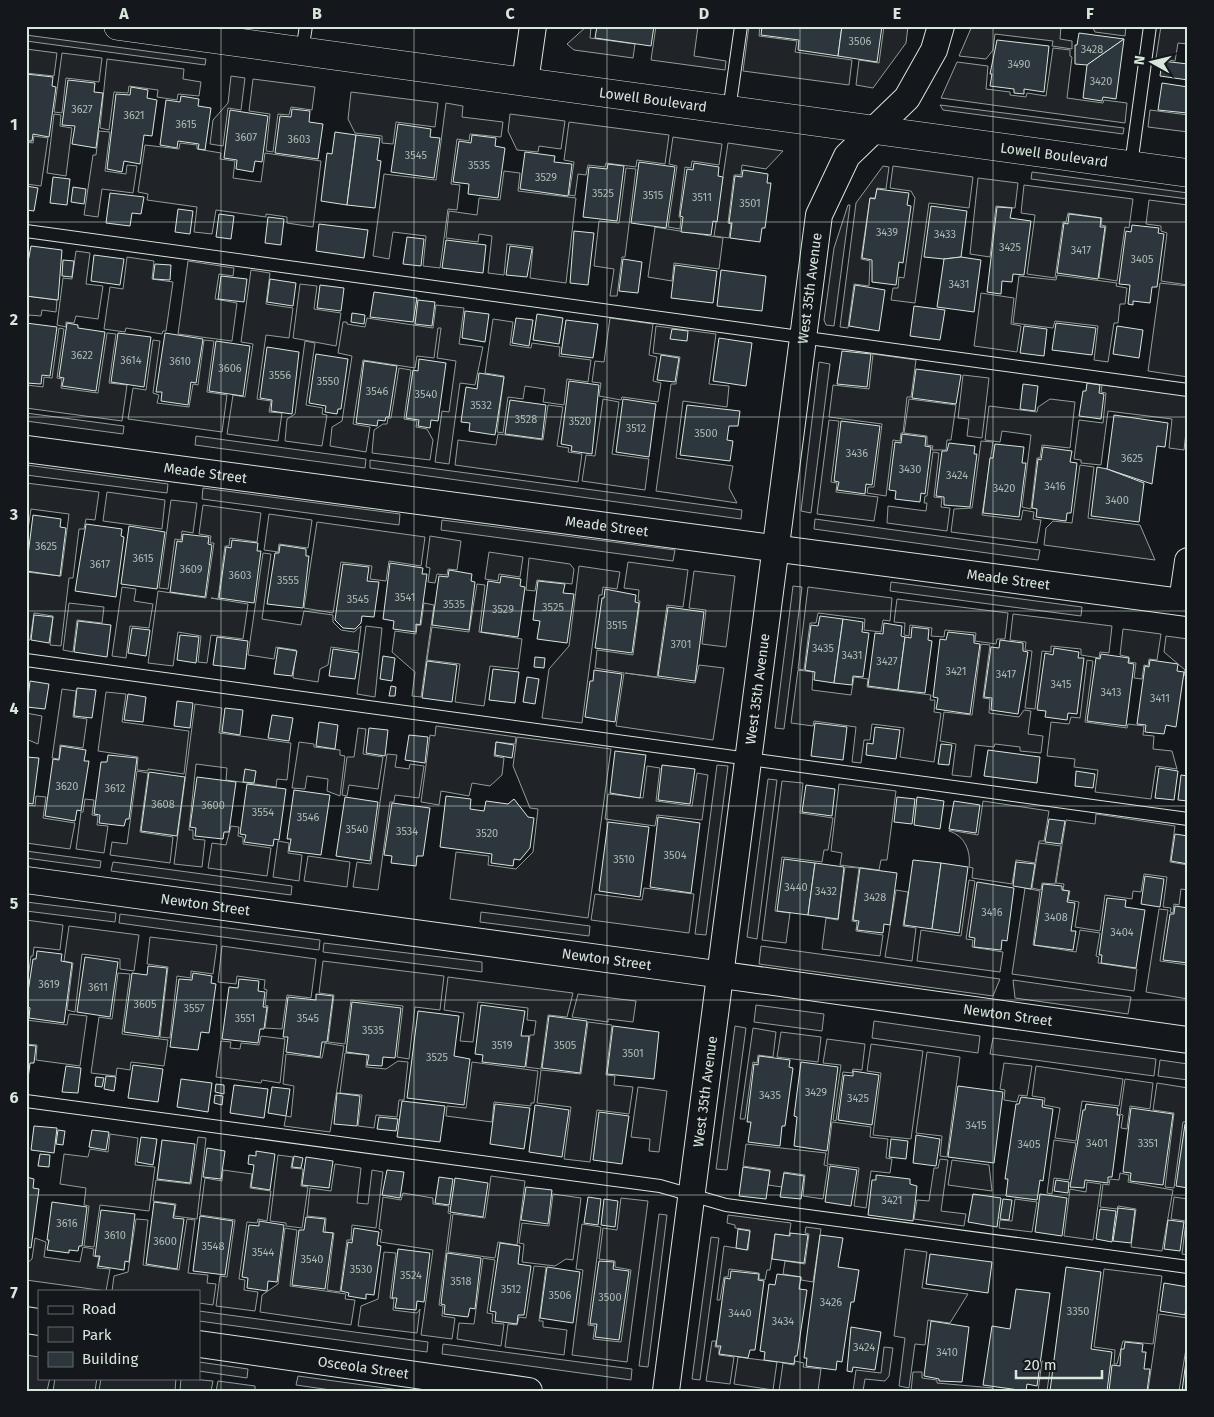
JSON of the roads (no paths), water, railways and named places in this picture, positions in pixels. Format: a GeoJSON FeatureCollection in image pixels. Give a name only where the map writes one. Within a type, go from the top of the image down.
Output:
{"type":"FeatureCollection","features":[{"type":"Feature","properties":{"kind":"street","name":"Lowell Boulevard"},"geometry":{"type":"LineString","coordinates":[[118,26],[304,39],[525,82],[1188,173]]}},
{"type":"Feature","properties":{"kind":"street"},"geometry":{"type":"LineString","coordinates":[[525,82],[533,26]]}},
{"type":"Feature","properties":{"kind":"street","name":"West 35th Avenue"},"geometry":{"type":"LineString","coordinates":[[666,1391],[819,215],[847,156],[907,98],[934,50],[941,26]]}},
{"type":"Feature","properties":{"kind":"street","name":"Meade Street"},"geometry":{"type":"LineString","coordinates":[[26,449],[776,547],[1185,603]]}},
{"type":"Feature","properties":{"kind":"street"},"geometry":{"type":"LineString","coordinates":[[1185,603],[1188,561]]}},
{"type":"Feature","properties":{"kind":"street","name":"Newton Street"},"geometry":{"type":"LineString","coordinates":[[26,880],[720,974],[1188,1040]]}},
{"type":"Feature","properties":{"kind":"street","name":"Osceola Street"},"geometry":{"type":"LineString","coordinates":[[200,1344],[529,1391]]}},
{"type":"Feature","properties":{"kind":"lane"},"geometry":{"type":"LineString","coordinates":[[729,110],[741,26]]}},
{"type":"Feature","properties":{"kind":"lane"},"geometry":{"type":"LineString","coordinates":[[1131,165],[1150,26]]}},
{"type":"Feature","properties":{"kind":"lane"},"geometry":{"type":"LineString","coordinates":[[26,231],[1188,390]]}},
{"type":"Feature","properties":{"kind":"lane"},"geometry":{"type":"LineString","coordinates":[[26,660],[1188,820]]}},
{"type":"Feature","properties":{"kind":"lane"},"geometry":{"type":"LineString","coordinates":[[26,1101],[660,1186],[726,1204],[1188,1267]]}}]}
